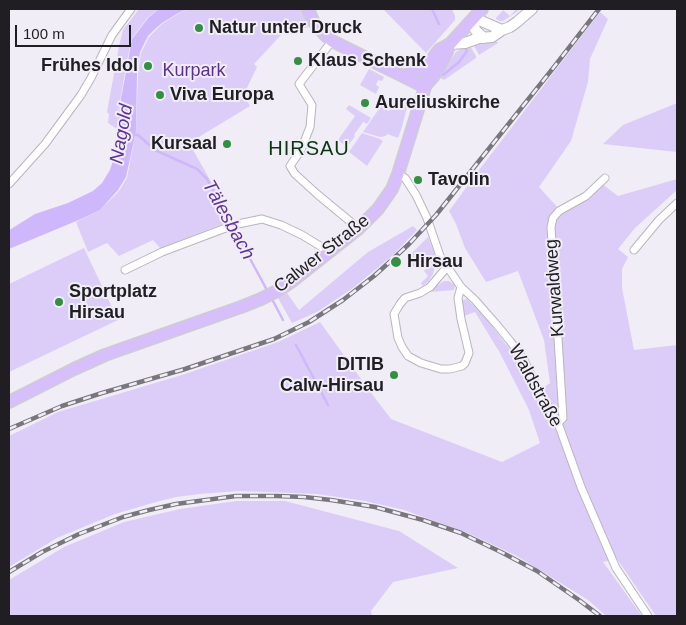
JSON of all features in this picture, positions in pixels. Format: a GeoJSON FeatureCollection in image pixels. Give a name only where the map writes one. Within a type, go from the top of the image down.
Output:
{"type":"FeatureCollection","features":[{"type":"Feature","properties":{"kind":"main road"},"geometry":{"type":"LineString","coordinates":[[308,9],[313,21],[332,41],[425,87]]}},
{"type":"Feature","properties":{"kind":"main road"},"geometry":{"type":"LineString","coordinates":[[404,76],[422,68],[439,50],[450,44],[482,9]]}},
{"type":"Feature","properties":{"kind":"main road"},"geometry":{"type":"LineString","coordinates":[[450,44],[492,37],[510,27],[532,9]]}},
{"type":"Feature","properties":{"kind":"main road"},"geometry":{"type":"LineString","coordinates":[[471,21],[479,20],[502,30]]}},
{"type":"Feature","properties":{"kind":"main road"},"geometry":{"type":"LineString","coordinates":[[471,21],[476,31],[484,38]]}},
{"type":"Feature","properties":{"kind":"main road"},"geometry":{"type":"LineString","coordinates":[[425,87],[446,54],[450,44]]}},
{"type":"Feature","properties":{"kind":"main road"},"geometry":{"type":"LineString","coordinates":[[425,87],[427,72],[432,59]]}},
{"type":"Feature","properties":{"kind":"main road","name":"Calwer Straße"},"geometry":{"type":"LineString","coordinates":[[9,402],[105,355],[261,299],[279,290],[328,253],[374,214],[392,188],[425,87]]}},
{"type":"Feature","properties":{"kind":"street"},"geometry":{"type":"LineString","coordinates":[[9,184],[45,144],[80,95],[91,78],[112,36],[131,9]]}},
{"type":"Feature","properties":{"kind":"street"},"geometry":{"type":"LineString","coordinates":[[332,41],[299,84],[312,105],[310,127],[301,150],[290,166],[295,174],[316,194],[352,224]]}},
{"type":"Feature","properties":{"kind":"street","name":"Waldstraße"},"geometry":{"type":"LineString","coordinates":[[398,174],[405,178],[416,195],[427,218],[440,256],[447,267],[461,287],[475,300],[524,360],[558,423],[581,486],[616,568],[648,616]]}},
{"type":"Feature","properties":{"kind":"street","name":"Kurwaldweg"},"geometry":{"type":"LineString","coordinates":[[558,423],[563,418],[551,227],[553,218],[559,211],[586,196],[605,178]]}},
{"type":"Feature","properties":{"kind":"street"},"geometry":{"type":"LineString","coordinates":[[634,250],[677,204]]}},
{"type":"Feature","properties":{"kind":"street"},"geometry":{"type":"LineString","coordinates":[[125,270],[162,252],[226,228],[262,219],[302,235],[328,253]]}},
{"type":"Feature","properties":{"kind":"street"},"geometry":{"type":"LineString","coordinates":[[447,267],[430,286],[420,293],[405,298],[394,314],[398,338],[408,356],[421,363],[450,370],[465,363],[470,353],[461,319],[458,298],[461,287]]}},
{"type":"Feature","properties":{"kind":"green space"},"geometry":{"type":"Polygon","coordinates":[[[139,9],[159,9],[149,16],[132,38],[118,113],[117,129],[108,123],[109,114],[107,112],[119,46],[123,30],[139,9]]]}},
{"type":"Feature","properties":{"kind":"green space","name":"Kurpark"},"geometry":{"type":"Polygon","coordinates":[[[189,9],[301,9],[309,27],[282,34],[254,64],[257,67],[244,94],[250,106],[189,143],[233,220],[160,248],[153,240],[119,256],[107,243],[88,252],[76,222],[100,210],[119,191],[127,178],[136,131],[138,74],[141,53],[149,37],[162,24],[189,9]]]}},
{"type":"Feature","properties":{"kind":"green space"},"geometry":{"type":"Polygon","coordinates":[[[383,9],[452,9],[455,20],[426,53],[383,9]]]}},
{"type":"Feature","properties":{"kind":"green space"},"geometry":{"type":"Polygon","coordinates":[[[516,9],[521,9],[503,21],[496,19],[503,10],[510,16],[516,9]]]}},
{"type":"Feature","properties":{"kind":"green space"},"geometry":{"type":"Polygon","coordinates":[[[600,12],[608,19],[590,59],[588,82],[571,141],[539,187],[559,209],[587,194],[597,180],[618,196],[677,179],[677,190],[635,228],[618,249],[628,257],[622,269],[622,288],[634,350],[677,345],[677,616],[656,616],[617,559],[603,562],[642,616],[606,616],[588,600],[517,556],[470,534],[404,510],[365,501],[317,494],[239,491],[176,497],[115,514],[57,538],[9,567],[9,436],[58,412],[185,374],[278,342],[320,322],[391,419],[502,462],[540,443],[529,410],[500,353],[475,312],[464,316],[462,303],[463,300],[467,299],[484,316],[508,347],[536,393],[550,383],[544,340],[518,271],[486,282],[465,248],[449,211],[600,12]]]}},
{"type":"Feature","properties":{"kind":"green space"},"geometry":{"type":"Polygon","coordinates":[[[479,41],[498,43],[479,55],[473,44],[479,41]]]}},
{"type":"Feature","properties":{"kind":"green space"},"geometry":{"type":"Polygon","coordinates":[[[469,44],[476,58],[444,80],[439,77],[456,52],[469,44]]]}},
{"type":"Feature","properties":{"kind":"green space"},"geometry":{"type":"Polygon","coordinates":[[[369,69],[384,77],[382,81],[378,80],[376,85],[379,87],[376,94],[360,85],[369,69]]]}},
{"type":"Feature","properties":{"kind":"green space"},"geometry":{"type":"Polygon","coordinates":[[[395,102],[400,105],[402,103],[408,104],[398,138],[387,134],[380,137],[363,132],[381,106],[389,111],[395,102]]]}},
{"type":"Feature","properties":{"kind":"green space"},"geometry":{"type":"Polygon","coordinates":[[[677,103],[677,152],[603,144],[623,125],[677,103]]]}},
{"type":"Feature","properties":{"kind":"green space"},"geometry":{"type":"Polygon","coordinates":[[[349,105],[371,118],[367,124],[363,122],[347,147],[338,140],[355,116],[346,109],[349,105]]]}},
{"type":"Feature","properties":{"kind":"green space"},"geometry":{"type":"Polygon","coordinates":[[[362,133],[383,141],[367,166],[349,152],[362,133]]]}},
{"type":"Feature","properties":{"kind":"green space"},"geometry":{"type":"Polygon","coordinates":[[[413,226],[417,230],[392,256],[353,288],[317,312],[292,323],[278,298],[287,293],[299,310],[368,252],[413,226]]]}},
{"type":"Feature","properties":{"kind":"green space"},"geometry":{"type":"Polygon","coordinates":[[[428,237],[436,260],[433,274],[423,286],[421,283],[428,276],[424,271],[426,269],[423,264],[418,268],[415,265],[413,267],[406,259],[428,237]]]}},
{"type":"Feature","properties":{"kind":"green space","name":"Sportplatz Hirsau"},"geometry":{"type":"Polygon","coordinates":[[[84,248],[118,320],[9,372],[9,284],[84,248]]]}},
{"type":"Feature","properties":{"kind":"green space"},"geometry":{"type":"Polygon","coordinates":[[[444,281],[449,281],[455,285],[454,290],[431,292],[433,288],[444,281]]]}},
{"type":"Feature","properties":{"kind":"green space"},"geometry":{"type":"Polygon","coordinates":[[[236,501],[285,501],[399,531],[458,568],[393,582],[371,611],[372,616],[9,616],[9,580],[64,547],[124,522],[180,509],[236,501]]]}},
{"type":"Feature","properties":{"kind":"water","name":"Nagold"},"geometry":{"type":"Polygon","coordinates":[[[159,9],[188,9],[162,23],[153,31],[148,36],[140,52],[137,73],[136,131],[126,177],[118,190],[100,210],[9,249],[9,231],[11,229],[35,214],[68,203],[93,191],[102,183],[110,170],[117,148],[118,115],[132,39],[149,17],[159,9]]]}},
{"type":"Feature","properties":{"kind":"waterway"},"geometry":{"type":"LineString","coordinates":[[432,9],[439,24]]}},
{"type":"Feature","properties":{"kind":"waterway"},"geometry":{"type":"LineString","coordinates":[[443,75],[459,62],[467,51],[466,49]]}},
{"type":"Feature","properties":{"kind":"waterway","name":"Tälesbach"},"geometry":{"type":"LineString","coordinates":[[132,134],[138,135],[155,150],[197,169],[207,179],[268,292]]}},
{"type":"Feature","properties":{"kind":"waterway","name":"Tälesbach"},"geometry":{"type":"LineString","coordinates":[[272,299],[283,320]]}},
{"type":"Feature","properties":{"kind":"waterway","name":"Tälesbach"},"geometry":{"type":"LineString","coordinates":[[296,345],[328,405]]}},
{"type":"Feature","properties":{"kind":"railway"},"geometry":{"type":"LineString","coordinates":[[9,429],[62,406],[185,369],[274,339],[309,322],[343,300],[394,258],[436,215],[599,9]]}},
{"type":"Feature","properties":{"kind":"railway"},"geometry":{"type":"LineString","coordinates":[[9,572],[42,552],[79,534],[123,517],[149,510],[176,504],[236,496],[304,497],[375,507],[461,533],[537,571],[600,616]]}},
{"type":"Feature","properties":{"kind":"place","name":"Natur unter Druck"},"geometry":{"type":"Point","coordinates":[199,28]}},
{"type":"Feature","properties":{"kind":"place","name":"Klaus Schenk"},"geometry":{"type":"Point","coordinates":[298,61]}},
{"type":"Feature","properties":{"kind":"place","name":"Frühes Idol"},"geometry":{"type":"Point","coordinates":[148,66]}},
{"type":"Feature","properties":{"kind":"place","name":"Viva Europa"},"geometry":{"type":"Point","coordinates":[160,95]}},
{"type":"Feature","properties":{"kind":"place","name":"Aureliuskirche"},"geometry":{"type":"Point","coordinates":[365,103]}},
{"type":"Feature","properties":{"kind":"place","name":"Kursaal"},"geometry":{"type":"Point","coordinates":[227,144]}},
{"type":"Feature","properties":{"kind":"place","name":"Tavolin"},"geometry":{"type":"Point","coordinates":[418,180]}},
{"type":"Feature","properties":{"kind":"place","name":"Hirsau"},"geometry":{"type":"Point","coordinates":[396,262]}},
{"type":"Feature","properties":{"kind":"place","name":"Sportplatz Hirsau"},"geometry":{"type":"Point","coordinates":[59,302]}},
{"type":"Feature","properties":{"kind":"place","name":"DITIB Calw-Hirsau"},"geometry":{"type":"Point","coordinates":[394,375]}},
{"type":"Feature","properties":{"kind":"district","name":"HIRSAU"},"geometry":{"type":"Point","coordinates":[309,149]}}]}
